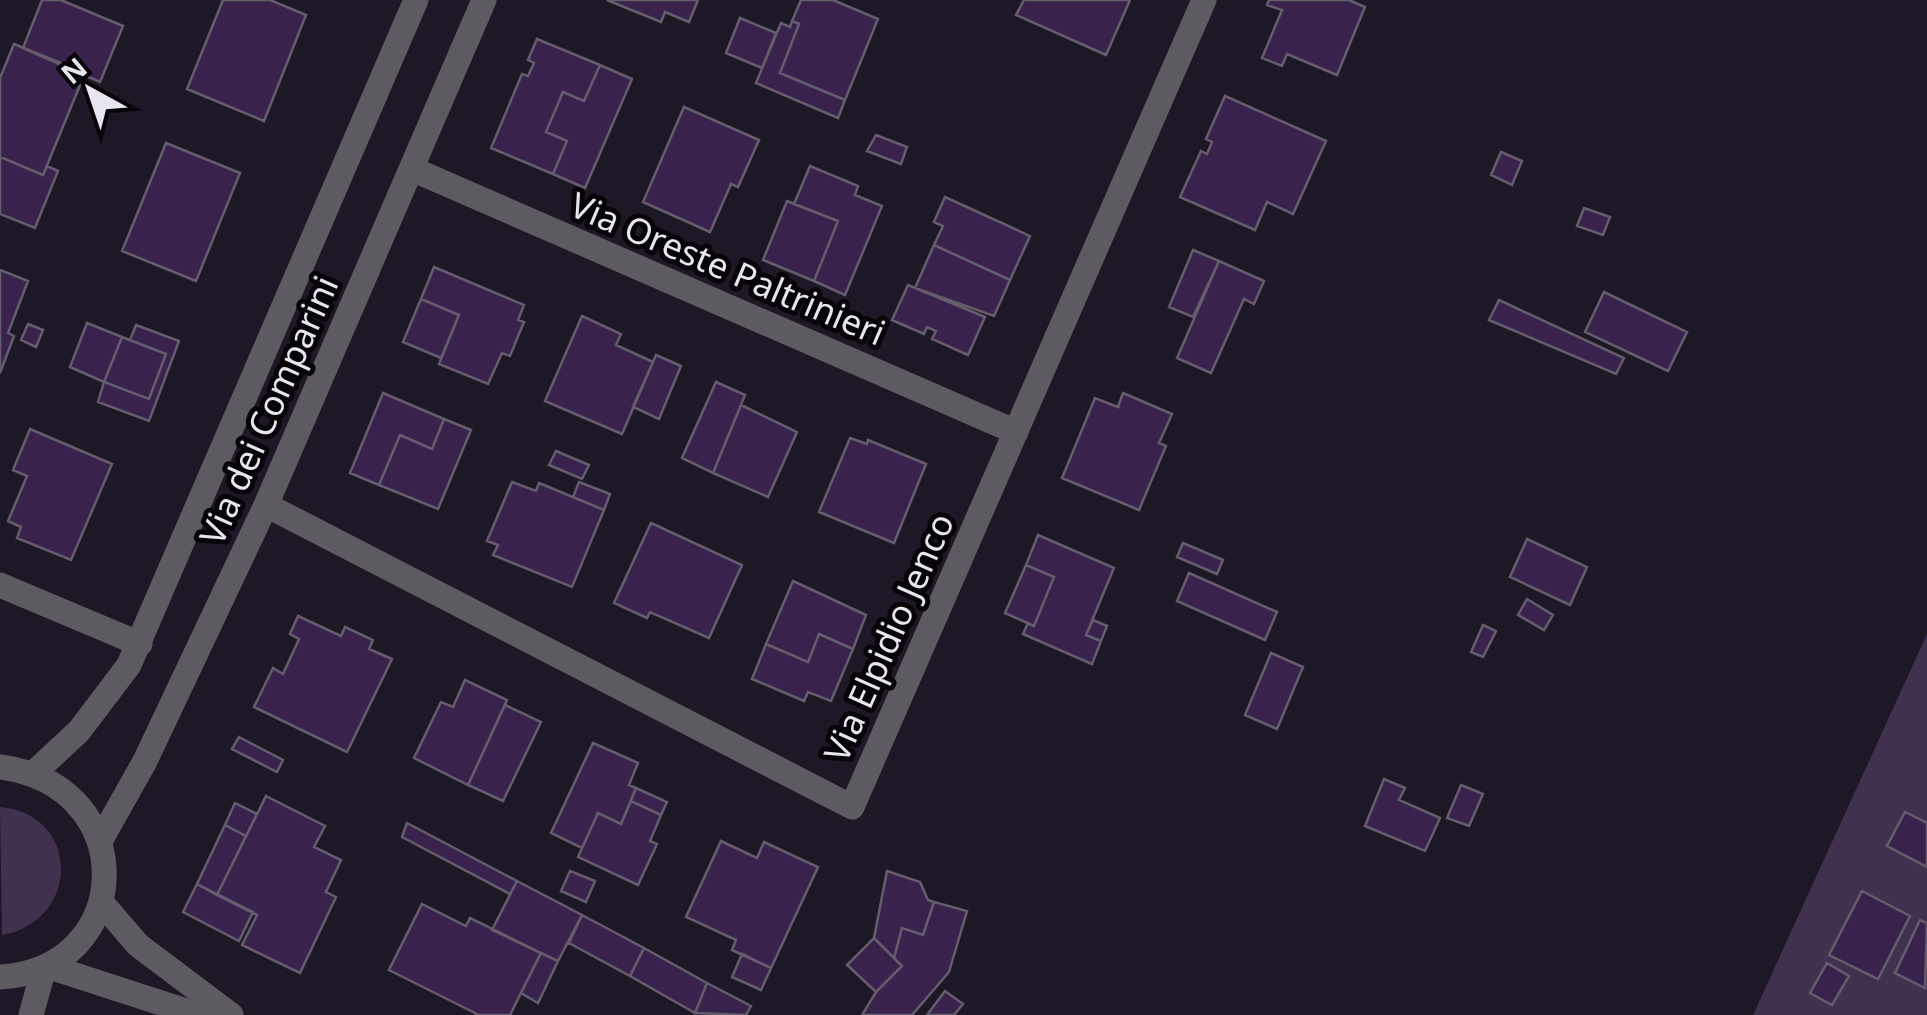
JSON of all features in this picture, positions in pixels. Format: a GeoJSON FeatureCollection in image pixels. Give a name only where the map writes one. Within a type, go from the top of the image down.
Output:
{"type":"FeatureCollection","features":[{"type":"Feature","properties":{"kind":"street","name":"Via dei Comparini"},"geometry":{"type":"LineString","coordinates":[[34,773],[97,710],[140,644],[416,0]]}},
{"type":"Feature","properties":{"kind":"street","name":"Via dei Comparini"},"geometry":{"type":"LineString","coordinates":[[100,841],[146,761],[266,505],[484,0]]}},
{"type":"Feature","properties":{"kind":"street","name":"Via Elpidio Jenco"},"geometry":{"type":"LineString","coordinates":[[266,505],[852,807],[1204,0]]}},
{"type":"Feature","properties":{"kind":"street","name":"Via Oreste Paltrinieri"},"geometry":{"type":"LineString","coordinates":[[412,170],[1016,432]]}},
{"type":"Feature","properties":{"kind":"street"},"geometry":{"type":"LineString","coordinates":[[0,585],[140,644]]}},
{"type":"Feature","properties":{"kind":"street"},"geometry":{"type":"LineString","coordinates":[[0,767],[34,773],[76,799],[100,841],[104,868],[101,902],[83,936],[46,967],[0,977]]}},
{"type":"Feature","properties":{"kind":"street"},"geometry":{"type":"LineString","coordinates":[[101,902],[138,945],[231,1015]]}},
{"type":"Feature","properties":{"kind":"street"},"geometry":{"type":"LineString","coordinates":[[31,1015],[46,967]]}},
{"type":"Feature","properties":{"kind":"street"},"geometry":{"type":"LineString","coordinates":[[46,967],[198,1015]]}},
{"type":"Feature","properties":{"kind":"shaded area"},"geometry":{"type":"Polygon","coordinates":[[[1927,634],[1927,1015],[1753,1015],[1927,634]]]}},
{"type":"Feature","properties":{"kind":"shaded area"},"geometry":{"type":"Polygon","coordinates":[[[0,807],[27,814],[46,828],[57,847],[61,868],[57,890],[46,910],[28,926],[2,935],[0,807]]]}},
{"type":"Feature","properties":{"kind":"building"},"geometry":{"type":"Polygon","coordinates":[[[42,0],[61,0],[123,26],[100,82],[23,48],[42,0]]]}},
{"type":"Feature","properties":{"kind":"building"},"geometry":{"type":"Polygon","coordinates":[[[223,0],[270,0],[306,15],[264,121],[187,89],[223,0]]]}},
{"type":"Feature","properties":{"kind":"building"},"geometry":{"type":"Polygon","coordinates":[[[607,0],[698,0],[689,22],[665,12],[661,22],[607,0]]]}},
{"type":"Feature","properties":{"kind":"building"},"geometry":{"type":"Polygon","coordinates":[[[801,0],[833,0],[878,19],[845,100],[780,73],[799,24],[792,21],[801,0]]]}},
{"type":"Feature","properties":{"kind":"building"},"geometry":{"type":"Polygon","coordinates":[[[1024,0],[1130,0],[1106,55],[1016,15],[1024,0]]]}},
{"type":"Feature","properties":{"kind":"building"},"geometry":{"type":"Polygon","coordinates":[[[1269,0],[1349,0],[1365,7],[1337,75],[1287,54],[1282,66],[1262,58],[1282,10],[1267,5],[1269,0]]]}},
{"type":"Feature","properties":{"kind":"building"},"geometry":{"type":"Polygon","coordinates":[[[740,18],[776,33],[762,68],[726,53],[740,18]]]}},
{"type":"Feature","properties":{"kind":"building"},"geometry":{"type":"Polygon","coordinates":[[[792,21],[799,24],[780,73],[845,100],[838,118],[756,83],[781,23],[790,27],[792,21]]]}},
{"type":"Feature","properties":{"kind":"building"},"geometry":{"type":"Polygon","coordinates":[[[537,39],[600,65],[584,101],[563,92],[546,132],[567,141],[553,174],[491,148],[522,74],[528,76],[534,63],[528,60],[537,39]]]}},
{"type":"Feature","properties":{"kind":"building"},"geometry":{"type":"Polygon","coordinates":[[[14,44],[85,73],[43,175],[0,157],[0,78],[14,44]]]}},
{"type":"Feature","properties":{"kind":"building"},"geometry":{"type":"Polygon","coordinates":[[[600,65],[632,79],[585,188],[553,174],[567,141],[546,132],[563,92],[584,101],[600,65]]]}},
{"type":"Feature","properties":{"kind":"building"},"geometry":{"type":"Polygon","coordinates":[[[1225,96],[1326,141],[1293,214],[1267,202],[1255,230],[1180,197],[1201,151],[1207,154],[1212,142],[1206,139],[1225,96]]]}},
{"type":"Feature","properties":{"kind":"building"},"geometry":{"type":"Polygon","coordinates":[[[684,107],[759,140],[738,187],[731,184],[710,232],[643,202],[684,107]]]}},
{"type":"Feature","properties":{"kind":"building"},"geometry":{"type":"Polygon","coordinates":[[[876,135],[907,147],[901,164],[867,151],[876,135]]]}},
{"type":"Feature","properties":{"kind":"building"},"geometry":{"type":"Polygon","coordinates":[[[166,143],[240,173],[196,281],[122,251],[166,143]]]}},
{"type":"Feature","properties":{"kind":"building"},"geometry":{"type":"Polygon","coordinates":[[[1501,152],[1522,161],[1512,185],[1491,175],[1501,152]]]}},
{"type":"Feature","properties":{"kind":"building"},"geometry":{"type":"Polygon","coordinates":[[[0,157],[43,175],[47,166],[58,171],[35,228],[0,214],[0,157]]]}},
{"type":"Feature","properties":{"kind":"building"},"geometry":{"type":"Polygon","coordinates":[[[810,166],[858,186],[855,195],[882,206],[845,295],[814,281],[838,221],[794,204],[810,166]]]}},
{"type":"Feature","properties":{"kind":"building"},"geometry":{"type":"Polygon","coordinates":[[[945,197],[1030,236],[1010,280],[934,245],[943,226],[934,222],[945,197]]]}},
{"type":"Feature","properties":{"kind":"building"},"geometry":{"type":"Polygon","coordinates":[[[787,201],[838,221],[814,281],[763,260],[787,201]]]}},
{"type":"Feature","properties":{"kind":"building"},"geometry":{"type":"Polygon","coordinates":[[[1584,208],[1610,217],[1603,235],[1577,226],[1584,208]]]}},
{"type":"Feature","properties":{"kind":"building"},"geometry":{"type":"Polygon","coordinates":[[[934,245],[1010,280],[994,316],[915,288],[934,245]]]}},
{"type":"Feature","properties":{"kind":"building"},"geometry":{"type":"Polygon","coordinates":[[[1193,250],[1219,261],[1193,317],[1169,307],[1193,250]]]}},
{"type":"Feature","properties":{"kind":"building"},"geometry":{"type":"Polygon","coordinates":[[[1219,261],[1264,281],[1254,304],[1244,299],[1211,373],[1177,358],[1219,261]]]}},
{"type":"Feature","properties":{"kind":"building"},"geometry":{"type":"Polygon","coordinates":[[[434,267],[524,305],[518,320],[524,322],[510,356],[502,353],[488,384],[439,364],[459,315],[421,299],[434,267]]]}},
{"type":"Feature","properties":{"kind":"building"},"geometry":{"type":"Polygon","coordinates":[[[0,270],[28,281],[8,333],[14,336],[0,373],[0,270]]]}},
{"type":"Feature","properties":{"kind":"building"},"geometry":{"type":"Polygon","coordinates":[[[908,285],[985,317],[968,355],[932,339],[936,331],[927,327],[924,334],[892,320],[908,285]]]}},
{"type":"Feature","properties":{"kind":"building"},"geometry":{"type":"Polygon","coordinates":[[[1604,292],[1687,332],[1668,371],[1585,332],[1604,292]]]}},
{"type":"Feature","properties":{"kind":"building"},"geometry":{"type":"Polygon","coordinates":[[[421,299],[459,315],[441,358],[403,342],[421,299]]]}},
{"type":"Feature","properties":{"kind":"building"},"geometry":{"type":"Polygon","coordinates":[[[1499,300],[1624,358],[1616,374],[1489,320],[1499,300]]]}},
{"type":"Feature","properties":{"kind":"building"},"geometry":{"type":"Polygon","coordinates":[[[582,316],[621,334],[616,345],[653,362],[622,434],[545,401],[582,316]]]}},
{"type":"Feature","properties":{"kind":"building"},"geometry":{"type":"Polygon","coordinates":[[[87,323],[122,337],[104,382],[70,367],[87,323]]]}},
{"type":"Feature","properties":{"kind":"building"},"geometry":{"type":"Polygon","coordinates":[[[28,324],[43,330],[36,347],[21,340],[28,324]]]}},
{"type":"Feature","properties":{"kind":"building"},"geometry":{"type":"Polygon","coordinates":[[[136,325],[179,341],[149,421],[98,402],[104,382],[149,399],[166,354],[130,340],[136,325]]]}},
{"type":"Feature","properties":{"kind":"building"},"geometry":{"type":"Polygon","coordinates":[[[122,337],[166,354],[149,399],[104,382],[122,337]]]}},
{"type":"Feature","properties":{"kind":"building"},"geometry":{"type":"Polygon","coordinates":[[[656,355],[681,366],[659,419],[633,407],[656,355]]]}},
{"type":"Feature","properties":{"kind":"building"},"geometry":{"type":"Polygon","coordinates":[[[716,382],[745,395],[713,473],[682,458],[716,382]]]}},
{"type":"Feature","properties":{"kind":"building"},"geometry":{"type":"Polygon","coordinates":[[[383,393],[444,419],[432,449],[400,435],[379,485],[350,473],[383,393]]]}},
{"type":"Feature","properties":{"kind":"building"},"geometry":{"type":"Polygon","coordinates":[[[1123,393],[1172,414],[1159,443],[1166,446],[1139,510],[1062,478],[1095,398],[1118,407],[1123,393]]]}},
{"type":"Feature","properties":{"kind":"building"},"geometry":{"type":"Polygon","coordinates":[[[741,405],[797,432],[768,497],[713,473],[741,405]]]}},
{"type":"Feature","properties":{"kind":"building"},"geometry":{"type":"Polygon","coordinates":[[[444,419],[471,430],[438,509],[379,485],[400,435],[432,449],[444,419]]]}},
{"type":"Feature","properties":{"kind":"building"},"geometry":{"type":"Polygon","coordinates":[[[30,429],[112,464],[71,560],[17,538],[21,527],[8,521],[27,476],[13,470],[30,429]]]}},
{"type":"Feature","properties":{"kind":"building"},"geometry":{"type":"Polygon","coordinates":[[[850,438],[867,444],[868,440],[926,464],[894,543],[819,512],[850,438]]]}},
{"type":"Feature","properties":{"kind":"building"},"geometry":{"type":"Polygon","coordinates":[[[556,451],[589,465],[582,479],[549,465],[556,451]]]}},
{"type":"Feature","properties":{"kind":"building"},"geometry":{"type":"Polygon","coordinates":[[[512,482],[536,491],[539,483],[604,510],[572,587],[493,555],[498,545],[487,541],[512,482]]]}},
{"type":"Feature","properties":{"kind":"building"},"geometry":{"type":"Polygon","coordinates":[[[579,482],[610,494],[604,510],[573,497],[579,482]]]}},
{"type":"Feature","properties":{"kind":"building"},"geometry":{"type":"Polygon","coordinates":[[[651,523],[742,565],[709,638],[650,612],[647,618],[614,603],[651,523]]]}},
{"type":"Feature","properties":{"kind":"building"},"geometry":{"type":"Polygon","coordinates":[[[1038,535],[1114,568],[1086,635],[1101,641],[1092,664],[1023,634],[1028,623],[1034,626],[1054,577],[1026,565],[1038,535]]]}},
{"type":"Feature","properties":{"kind":"building"},"geometry":{"type":"Polygon","coordinates":[[[1527,539],[1587,567],[1570,605],[1510,577],[1527,539]]]}},
{"type":"Feature","properties":{"kind":"building"},"geometry":{"type":"Polygon","coordinates":[[[1183,543],[1223,560],[1217,574],[1177,557],[1183,543]]]}},
{"type":"Feature","properties":{"kind":"building"},"geometry":{"type":"Polygon","coordinates":[[[1026,565],[1054,577],[1034,626],[1005,613],[1026,565]]]}},
{"type":"Feature","properties":{"kind":"building"},"geometry":{"type":"Polygon","coordinates":[[[1189,573],[1277,612],[1265,640],[1177,601],[1189,573]]]}},
{"type":"Feature","properties":{"kind":"building"},"geometry":{"type":"Polygon","coordinates":[[[793,581],[866,615],[853,649],[819,634],[808,662],[766,644],[793,581]]]}},
{"type":"Feature","properties":{"kind":"building"},"geometry":{"type":"Polygon","coordinates":[[[1527,599],[1553,615],[1544,630],[1518,615],[1527,599]]]}},
{"type":"Feature","properties":{"kind":"building"},"geometry":{"type":"Polygon","coordinates":[[[298,616],[341,636],[345,627],[373,640],[369,649],[392,659],[347,752],[254,707],[273,668],[283,674],[299,639],[290,634],[298,616]]]}},
{"type":"Feature","properties":{"kind":"building"},"geometry":{"type":"Polygon","coordinates":[[[1093,620],[1107,626],[1101,641],[1086,635],[1093,620]]]}},
{"type":"Feature","properties":{"kind":"building"},"geometry":{"type":"Polygon","coordinates":[[[1483,625],[1496,631],[1483,657],[1471,652],[1483,625]]]}},
{"type":"Feature","properties":{"kind":"building"},"geometry":{"type":"Polygon","coordinates":[[[819,634],[853,649],[831,701],[808,692],[804,701],[752,679],[766,644],[808,662],[819,634]]]}},
{"type":"Feature","properties":{"kind":"building"},"geometry":{"type":"Polygon","coordinates":[[[1271,653],[1303,667],[1277,729],[1245,715],[1271,653]]]}},
{"type":"Feature","properties":{"kind":"building"},"geometry":{"type":"Polygon","coordinates":[[[465,680],[507,700],[468,785],[414,758],[441,702],[453,707],[465,680]]]}},
{"type":"Feature","properties":{"kind":"building"},"geometry":{"type":"Polygon","coordinates":[[[505,705],[541,722],[503,801],[468,785],[505,705]]]}},
{"type":"Feature","properties":{"kind":"building"},"geometry":{"type":"Polygon","coordinates":[[[239,737],[283,760],[277,772],[232,749],[239,737]]]}},
{"type":"Feature","properties":{"kind":"building"},"geometry":{"type":"Polygon","coordinates":[[[593,743],[638,763],[629,785],[636,788],[621,824],[598,813],[582,848],[551,833],[593,743]]]}},
{"type":"Feature","properties":{"kind":"building"},"geometry":{"type":"Polygon","coordinates":[[[1384,779],[1405,788],[1399,800],[1440,818],[1425,851],[1365,826],[1384,779]]]}},
{"type":"Feature","properties":{"kind":"building"},"geometry":{"type":"Polygon","coordinates":[[[1461,785],[1483,794],[1469,826],[1447,818],[1461,785]]]}},
{"type":"Feature","properties":{"kind":"building"},"geometry":{"type":"Polygon","coordinates":[[[636,788],[667,802],[661,815],[631,801],[636,788]]]}},
{"type":"Feature","properties":{"kind":"building"},"geometry":{"type":"Polygon","coordinates":[[[266,796],[325,826],[314,847],[341,860],[326,892],[336,897],[300,973],[242,945],[257,915],[217,895],[266,796]]]}},
{"type":"Feature","properties":{"kind":"building"},"geometry":{"type":"Polygon","coordinates":[[[631,801],[661,815],[650,841],[657,844],[638,885],[578,857],[598,813],[621,824],[631,801]]]}},
{"type":"Feature","properties":{"kind":"building"},"geometry":{"type":"Polygon","coordinates":[[[235,803],[257,814],[246,836],[225,825],[235,803]]]}},
{"type":"Feature","properties":{"kind":"building"},"geometry":{"type":"Polygon","coordinates":[[[1905,812],[1927,823],[1927,867],[1887,846],[1905,812]]]}},
{"type":"Feature","properties":{"kind":"building"},"geometry":{"type":"Polygon","coordinates":[[[407,823],[517,881],[510,894],[402,837],[407,823]]]}},
{"type":"Feature","properties":{"kind":"building"},"geometry":{"type":"Polygon","coordinates":[[[225,825],[246,836],[217,895],[197,884],[225,825]]]}},
{"type":"Feature","properties":{"kind":"building"},"geometry":{"type":"Polygon","coordinates":[[[721,841],[757,858],[764,842],[818,867],[771,968],[732,950],[736,940],[686,917],[721,841]]]}},
{"type":"Feature","properties":{"kind":"building"},"geometry":{"type":"Polygon","coordinates":[[[570,871],[595,881],[586,902],[561,891],[570,871]]]}},
{"type":"Feature","properties":{"kind":"building"},"geometry":{"type":"Polygon","coordinates":[[[887,871],[920,882],[928,900],[934,902],[923,935],[902,928],[894,958],[874,938],[887,871]]]}},
{"type":"Feature","properties":{"kind":"building"},"geometry":{"type":"Polygon","coordinates":[[[517,881],[582,915],[558,961],[492,930],[517,881]]]}},
{"type":"Feature","properties":{"kind":"building"},"geometry":{"type":"Polygon","coordinates":[[[197,884],[253,912],[239,941],[183,912],[197,884]]]}},
{"type":"Feature","properties":{"kind":"building"},"geometry":{"type":"Polygon","coordinates":[[[1862,891],[1910,916],[1878,979],[1829,955],[1862,891]]]}},
{"type":"Feature","properties":{"kind":"building"},"geometry":{"type":"Polygon","coordinates":[[[934,902],[967,911],[949,972],[912,1015],[862,1015],[876,992],[902,966],[894,958],[902,928],[923,935],[934,902]]]}},
{"type":"Feature","properties":{"kind":"building"},"geometry":{"type":"Polygon","coordinates":[[[422,904],[466,926],[470,918],[541,953],[510,1015],[479,1015],[389,970],[422,904]]]}},
{"type":"Feature","properties":{"kind":"building"},"geometry":{"type":"Polygon","coordinates":[[[582,915],[644,948],[630,976],[569,943],[582,915]]]}},
{"type":"Feature","properties":{"kind":"building"},"geometry":{"type":"Polygon","coordinates":[[[1920,920],[1927,923],[1925,988],[1895,973],[1920,920]]]}},
{"type":"Feature","properties":{"kind":"building"},"geometry":{"type":"Polygon","coordinates":[[[874,938],[902,966],[876,992],[847,965],[874,938]]]}},
{"type":"Feature","properties":{"kind":"building"},"geometry":{"type":"Polygon","coordinates":[[[644,948],[707,983],[695,1013],[630,976],[644,948]]]}},
{"type":"Feature","properties":{"kind":"building"},"geometry":{"type":"Polygon","coordinates":[[[541,953],[558,961],[538,1003],[521,993],[541,953]]]}},
{"type":"Feature","properties":{"kind":"building"},"geometry":{"type":"Polygon","coordinates":[[[742,954],[771,968],[761,990],[732,977],[742,954]]]}},
{"type":"Feature","properties":{"kind":"building"},"geometry":{"type":"Polygon","coordinates":[[[1827,963],[1849,976],[1832,1005],[1810,993],[1827,963]]]}},
{"type":"Feature","properties":{"kind":"building"},"geometry":{"type":"Polygon","coordinates":[[[707,983],[751,1006],[746,1015],[695,1013],[707,983]]]}},
{"type":"Feature","properties":{"kind":"building"},"geometry":{"type":"Polygon","coordinates":[[[945,991],[963,1004],[954,1015],[927,1015],[945,991]]]}}]}
